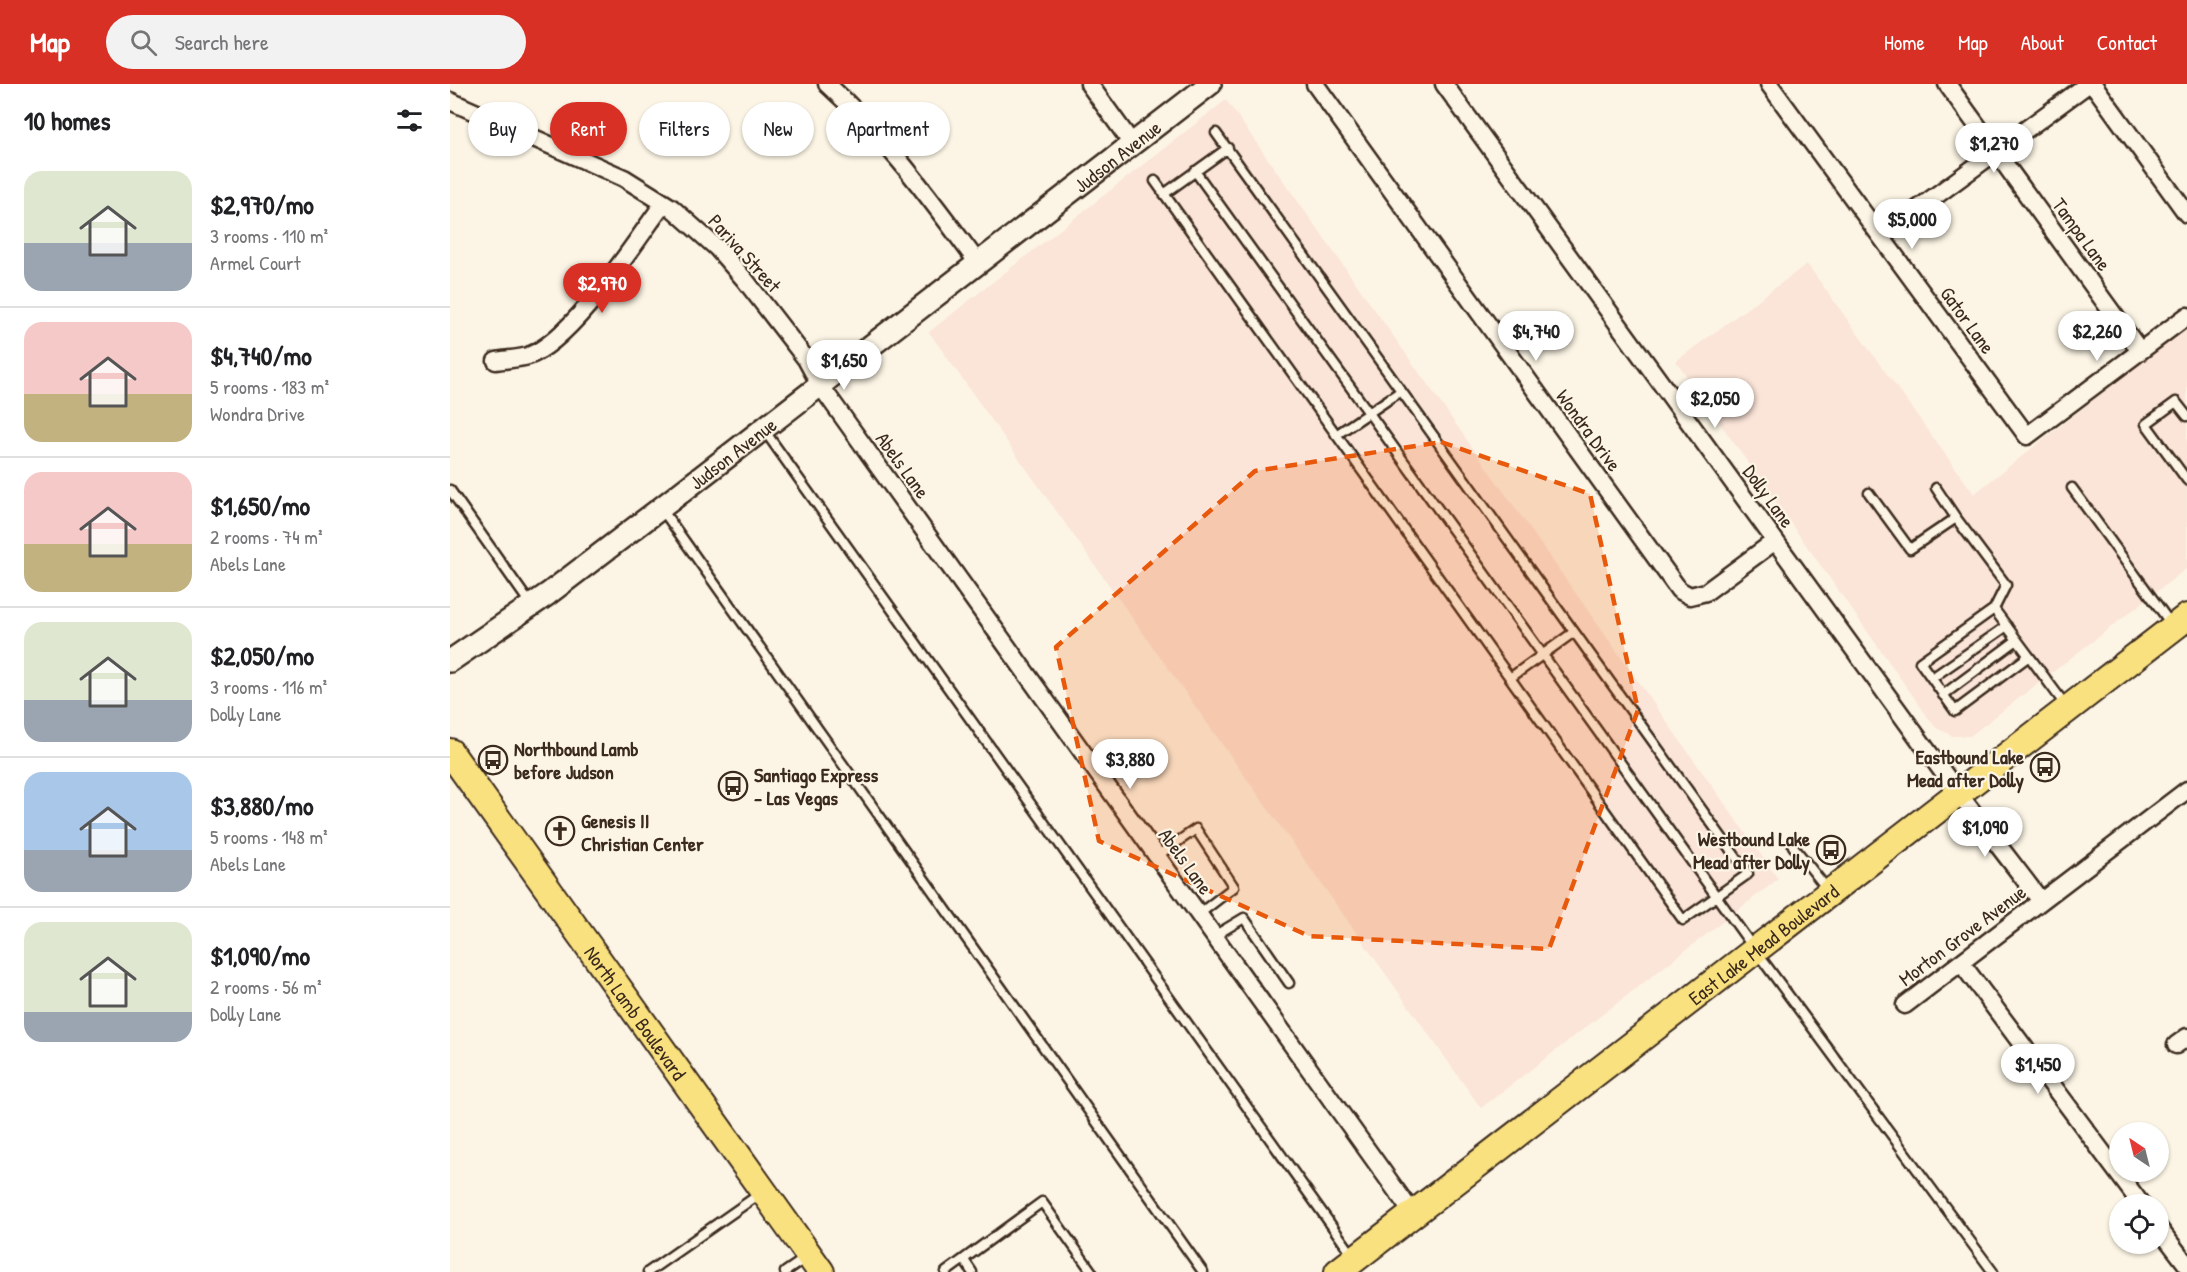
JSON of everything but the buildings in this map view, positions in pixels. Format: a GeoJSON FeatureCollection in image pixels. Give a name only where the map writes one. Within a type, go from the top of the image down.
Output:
{"type":"FeatureCollection","features":[{"type":"Feature","properties":{"kind":"main road","name":"East Lake Mead Boulevard"},"geometry":{"type":"LineString","coordinates":[[1346,1265],[2180,622]]}},
{"type":"Feature","properties":{"kind":"main road","name":"North Lamb Boulevard"},"geometry":{"type":"LineString","coordinates":[[450,752],[815,1264]]}},
{"type":"Feature","properties":{"kind":"street"},"geometry":{"type":"LineString","coordinates":[[827,84],[858,112],[900,159],[978,263]]}},
{"type":"Feature","properties":{"kind":"street"},"geometry":{"type":"LineString","coordinates":[[1089,84],[1133,145]]}},
{"type":"Feature","properties":{"kind":"street","name":"Judson Avenue"},"geometry":{"type":"LineString","coordinates":[[450,661],[531,605],[661,508],[1210,84]]}},
{"type":"Feature","properties":{"kind":"street","name":"Wondra Drive"},"geometry":{"type":"LineString","coordinates":[[1315,84],[1678,590],[1690,596],[1706,592],[1775,541]]}},
{"type":"Feature","properties":{"kind":"street","name":"Dolly Lane"},"geometry":{"type":"LineString","coordinates":[[1444,84],[1958,793],[2041,902]]}},
{"type":"Feature","properties":{"kind":"street","name":"Gator Lane"},"geometry":{"type":"LineString","coordinates":[[1769,84],[2027,436],[2140,351]]}},
{"type":"Feature","properties":{"kind":"street","name":"Tampa Lane"},"geometry":{"type":"LineString","coordinates":[[1947,84],[2140,351]]}},
{"type":"Feature","properties":{"kind":"street"},"geometry":{"type":"LineString","coordinates":[[1881,236],[2088,84]]}},
{"type":"Feature","properties":{"kind":"street"},"geometry":{"type":"LineString","coordinates":[[2093,84],[2187,214]]}},
{"type":"Feature","properties":{"kind":"street","name":"Pariva Street"},"geometry":{"type":"LineString","coordinates":[[450,101],[624,178],[664,203],[717,248],[738,272],[806,359],[820,385]]}},
{"type":"Feature","properties":{"kind":"street"},"geometry":{"type":"LineString","coordinates":[[496,361],[528,356],[558,338],[591,301],[664,203]]}},
{"type":"Feature","properties":{"kind":"street"},"geometry":{"type":"LineString","coordinates":[[2140,351],[2187,316]]}},
{"type":"Feature","properties":{"kind":"street","name":"Abels Lane"},"geometry":{"type":"LineString","coordinates":[[820,385],[1413,1214]]}},
{"type":"Feature","properties":{"kind":"street","name":"Morton Grove Avenue"},"geometry":{"type":"LineString","coordinates":[[1905,1005],[1962,964],[2187,790]]}},
{"type":"Feature","properties":{"kind":"street"},"geometry":{"type":"LineString","coordinates":[[1962,964],[2134,1194]]}},
{"type":"Feature","properties":{"kind":"street"},"geometry":{"type":"LineString","coordinates":[[2169,1241],[2187,1265]]}},
{"type":"Feature","properties":{"kind":"lane"},"geometry":{"type":"LineString","coordinates":[[1155,181],[1683,920],[1748,874],[1216,133]]}},
{"type":"Feature","properties":{"kind":"lane"},"geometry":{"type":"LineString","coordinates":[[1164,194],[1228,148]]}},
{"type":"Feature","properties":{"kind":"lane"},"geometry":{"type":"LineString","coordinates":[[1195,171],[1755,950],[1993,1272]]}},
{"type":"Feature","properties":{"kind":"lane"},"geometry":{"type":"LineString","coordinates":[[1336,435],[1401,391]]}},
{"type":"Feature","properties":{"kind":"lane"},"geometry":{"type":"LineString","coordinates":[[2187,416],[2176,402],[2146,424],[2187,480]]}},
{"type":"Feature","properties":{"kind":"lane"},"geometry":{"type":"LineString","coordinates":[[764,429],[1346,1265]]}},
{"type":"Feature","properties":{"kind":"lane"},"geometry":{"type":"LineString","coordinates":[[1936,488],[2006,585],[1994,609],[1920,662],[1955,711],[2029,656]]}},
{"type":"Feature","properties":{"kind":"lane"},"geometry":{"type":"LineString","coordinates":[[2072,488],[2180,622]]}},
{"type":"Feature","properties":{"kind":"lane"},"geometry":{"type":"LineString","coordinates":[[450,490],[531,605]]}},
{"type":"Feature","properties":{"kind":"lane"},"geometry":{"type":"LineString","coordinates":[[1869,493],[1910,549],[1956,518]]}},
{"type":"Feature","properties":{"kind":"lane"},"geometry":{"type":"LineString","coordinates":[[661,508],[1203,1272]]}},
{"type":"Feature","properties":{"kind":"lane"},"geometry":{"type":"LineString","coordinates":[[1994,609],[2068,709]]}},
{"type":"Feature","properties":{"kind":"lane"},"geometry":{"type":"LineString","coordinates":[[1932,678],[2007,626]]}},
{"type":"Feature","properties":{"kind":"lane"},"geometry":{"type":"LineString","coordinates":[[1510,678],[1574,632]]}},
{"type":"Feature","properties":{"kind":"lane"},"geometry":{"type":"LineString","coordinates":[[1943,695],[2017,640]]}},
{"type":"Feature","properties":{"kind":"lane"},"geometry":{"type":"LineString","coordinates":[[1157,856],[1196,829],[1234,887],[1198,914]]}},
{"type":"Feature","properties":{"kind":"lane"},"geometry":{"type":"LineString","coordinates":[[1793,846],[1830,892]]}},
{"type":"Feature","properties":{"kind":"lane"},"geometry":{"type":"LineString","coordinates":[[1214,936],[1244,918],[1289,983]]}},
{"type":"Feature","properties":{"kind":"lane"},"geometry":{"type":"LineString","coordinates":[[648,1272],[763,1192]]}},
{"type":"Feature","properties":{"kind":"lane"},"geometry":{"type":"LineString","coordinates":[[946,1272],[1042,1202],[1092,1272]]}},
{"type":"Feature","properties":{"kind":"lane"},"geometry":{"type":"LineString","coordinates":[[964,1260],[972,1272]]}},
{"type":"Feature","properties":{"kind":"lane"},"geometry":{"type":"LineString","coordinates":[[785,1272],[815,1264]]}},
{"type":"Feature","properties":{"kind":"highlighted area"},"geometry":{"type":"Polygon","coordinates":[[[1441,442],[1590,494],[1638,710],[1549,949],[1309,936],[1099,841],[1056,647],[1255,471],[1441,442]]]}},
{"type":"Feature","properties":{"kind":"shaded area"},"geometry":{"type":"Polygon","coordinates":[[[1226,100],[1778,879],[1481,1108],[929,332],[1226,100]]]}},
{"type":"Feature","properties":{"kind":"shaded area"},"geometry":{"type":"Polygon","coordinates":[[[1807,264],[1974,494],[2187,326],[2187,568],[1970,736],[1953,736],[1935,727],[1676,361],[1807,264]]]}},
{"type":"Feature","properties":{"kind":"place","name":"Northbound Lamb before Judson"},"geometry":{"type":"Point","coordinates":[493,760]}},
{"type":"Feature","properties":{"kind":"place","name":"Eastbound Lake Mead after Dolly"},"geometry":{"type":"Point","coordinates":[2045,767]}},
{"type":"Feature","properties":{"kind":"place","name":"Santiago Express - Las Vegas"},"geometry":{"type":"Point","coordinates":[733,786]}},
{"type":"Feature","properties":{"kind":"place","name":"Genesis II Christian Center"},"geometry":{"type":"Point","coordinates":[560,831]}},
{"type":"Feature","properties":{"kind":"place","name":"Westbound Lake Mead after Dolly"},"geometry":{"type":"Point","coordinates":[1831,850]}}]}
